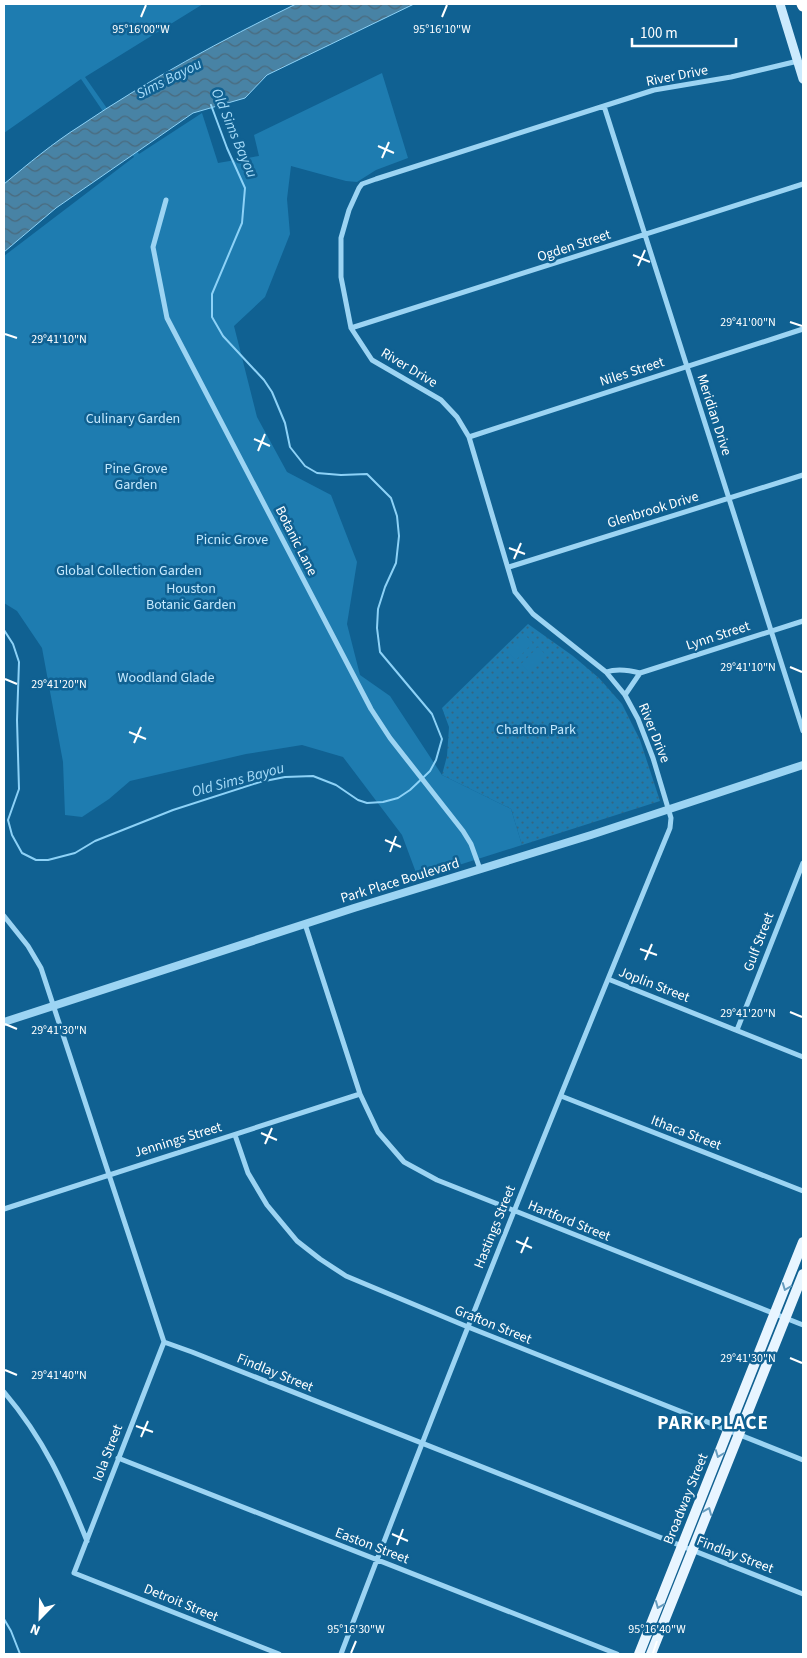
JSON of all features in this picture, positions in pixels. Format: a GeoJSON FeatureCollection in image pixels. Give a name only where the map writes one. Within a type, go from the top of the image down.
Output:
{"type":"FeatureCollection","features":[{"type":"Feature","properties":{"kind":"main road"},"geometry":{"type":"LineString","coordinates":[[780,4],[803,78]]}},
{"type":"Feature","properties":{"kind":"main road","name":"Broadway Street"},"geometry":{"type":"LineString","coordinates":[[651,1654],[728,1431],[803,1242]]}},
{"type":"Feature","properties":{"kind":"main road","name":"Broadway Street"},"geometry":{"type":"LineString","coordinates":[[639,1654],[738,1435],[803,1274]]}},
{"type":"Feature","properties":{"kind":"street","name":"River Drive"},"geometry":{"type":"LineString","coordinates":[[668,810],[653,758],[638,719],[625,695],[606,672],[533,614],[516,592],[468,437],[457,417],[441,400],[372,360],[351,328],[341,277],[341,238],[349,210],[362,184],[654,90],[724,78],[798,61]]}},
{"type":"Feature","properties":{"kind":"street","name":"Meridian Drive"},"geometry":{"type":"LineString","coordinates":[[604,106],[803,731]]}},
{"type":"Feature","properties":{"kind":"street","name":"Ogden Street"},"geometry":{"type":"LineString","coordinates":[[351,328],[803,184]]}},
{"type":"Feature","properties":{"kind":"street","name":"Botanic Lane"},"geometry":{"type":"LineString","coordinates":[[166,200],[153,247],[167,318],[366,700],[390,738],[471,844],[480,869]]}},
{"type":"Feature","properties":{"kind":"street","name":"Niles Street"},"geometry":{"type":"LineString","coordinates":[[468,437],[803,329]]}},
{"type":"Feature","properties":{"kind":"street","name":"Glenbrook Drive"},"geometry":{"type":"LineString","coordinates":[[509,567],[803,475]]}},
{"type":"Feature","properties":{"kind":"street","name":"Lynn Street"},"geometry":{"type":"LineString","coordinates":[[606,672],[613,670],[640,673],[803,621]]}},
{"type":"Feature","properties":{"kind":"street"},"geometry":{"type":"LineString","coordinates":[[625,695],[640,673]]}},
{"type":"Feature","properties":{"kind":"street","name":"Park Place Boulevard"},"geometry":{"type":"LineString","coordinates":[[4,1022],[305,924],[668,810],[803,765]]}},
{"type":"Feature","properties":{"kind":"street","name":"Hastings Street"},"geometry":{"type":"LineString","coordinates":[[341,1654],[421,1444],[670,828],[671,818],[668,810]]}},
{"type":"Feature","properties":{"kind":"street","name":"Gulf Street"},"geometry":{"type":"LineString","coordinates":[[737,1030],[803,863]]}},
{"type":"Feature","properties":{"kind":"street"},"geometry":{"type":"LineString","coordinates":[[4,916],[28,946],[41,968],[164,1342]]}},
{"type":"Feature","properties":{"kind":"street","name":"Hartford Street"},"geometry":{"type":"LineString","coordinates":[[305,924],[360,1094],[378,1132],[404,1162],[437,1180],[803,1326]]}},
{"type":"Feature","properties":{"kind":"street","name":"Joplin Street"},"geometry":{"type":"LineString","coordinates":[[608,979],[803,1057]]}},
{"type":"Feature","properties":{"kind":"street","name":"Jennings Street"},"geometry":{"type":"LineString","coordinates":[[4,1209],[360,1094]]}},
{"type":"Feature","properties":{"kind":"street","name":"Ithaca Street"},"geometry":{"type":"LineString","coordinates":[[561,1096],[803,1191]]}},
{"type":"Feature","properties":{"kind":"street","name":"Grafton Street"},"geometry":{"type":"LineString","coordinates":[[235,1134],[248,1173],[267,1205],[297,1241],[346,1276],[468,1327],[803,1460]]}},
{"type":"Feature","properties":{"kind":"street","name":"Findlay Street"},"geometry":{"type":"LineString","coordinates":[[164,1342],[803,1594]]}},
{"type":"Feature","properties":{"kind":"street","name":"Iola Street"},"geometry":{"type":"LineString","coordinates":[[74,1573],[164,1342]]}},
{"type":"Feature","properties":{"kind":"street"},"geometry":{"type":"LineString","coordinates":[[4,1392],[39,1438],[53,1464],[87,1541]]}},
{"type":"Feature","properties":{"kind":"street","name":"Easton Street"},"geometry":{"type":"LineString","coordinates":[[118,1458],[617,1654]]}},
{"type":"Feature","properties":{"kind":"street","name":"Detroit Street"},"geometry":{"type":"LineString","coordinates":[[74,1573],[279,1654]]}},
{"type":"Feature","properties":{"kind":"green space","name":"Houston Botanic Garden"},"geometry":{"type":"Polygon","coordinates":[[[4,4],[203,4],[85,77],[139,154],[202,113],[218,163],[259,156],[254,135],[382,73],[408,158],[376,170],[357,182],[346,181],[291,166],[287,199],[290,234],[265,297],[234,326],[257,417],[287,472],[331,495],[357,562],[347,624],[360,675],[390,696],[442,775],[511,809],[522,845],[418,878],[402,835],[343,757],[302,745],[246,754],[130,781],[109,799],[82,817],[65,815],[63,762],[42,648],[17,611],[4,603],[4,256],[134,157],[81,79],[4,133],[4,4]]]}},
{"type":"Feature","properties":{"kind":"green space","name":"Charlton Park"},"geometry":{"type":"Polygon","coordinates":[[[528,624],[573,656],[599,678],[622,704],[640,740],[660,801],[522,845],[511,809],[442,775],[447,756],[449,727],[442,708],[528,624]]]}},
{"type":"Feature","properties":{"kind":"green space"},"geometry":{"type":"Polygon","coordinates":[[[526,636],[533,643],[516,660],[509,653],[526,636]]]}},
{"type":"Feature","properties":{"kind":"green space"},"geometry":{"type":"Polygon","coordinates":[[[538,647],[545,654],[528,671],[521,664],[538,647]]]}},
{"type":"Feature","properties":{"kind":"water","name":"Sims Bayou"},"geometry":{"type":"Polygon","coordinates":[[[296,4],[414,4],[267,75],[245,98],[193,113],[56,208],[4,252],[4,184],[31,161],[60,139],[159,77],[213,46],[296,4]]]}},
{"type":"Feature","properties":{"kind":"waterway","name":"Old Sims Bayou"},"geometry":{"type":"LineString","coordinates":[[4,630],[13,644],[19,662],[17,720],[19,789],[8,820],[12,835],[22,853],[36,860],[48,860],[75,853],[95,841],[173,810],[260,782],[285,777],[313,776],[336,785],[358,800],[367,803],[383,802],[398,798],[410,790],[430,771],[436,760],[442,739],[432,714],[380,652],[377,628],[378,609],[396,563],[399,536],[397,516],[391,498],[367,474],[341,475],[317,473],[305,466],[290,447],[285,423],[272,392],[264,380],[223,336],[212,317],[212,294],[242,223],[245,188],[211,105]]}},
{"type":"Feature","properties":{"kind":"waterway"},"geometry":{"type":"LineString","coordinates":[[4,1619],[20,1654]]}},
{"type":"Feature","properties":{"kind":"district","name":"PARK PLACE"},"geometry":{"type":"Point","coordinates":[713,1423]}},
{"type":"Feature","properties":{"kind":"park label","name":"Culinary Garden"},"geometry":{"type":"Point","coordinates":[133,419]}},
{"type":"Feature","properties":{"kind":"park label","name":"Pine Grove Garden"},"geometry":{"type":"Point","coordinates":[136,478]}},
{"type":"Feature","properties":{"kind":"park label","name":"Picnic Grove"},"geometry":{"type":"Point","coordinates":[232,540]}},
{"type":"Feature","properties":{"kind":"park label","name":"Global Collection Garden"},"geometry":{"type":"Point","coordinates":[129,571]}},
{"type":"Feature","properties":{"kind":"park label","name":"Woodland Glade"},"geometry":{"type":"Point","coordinates":[166,678]}}]}
